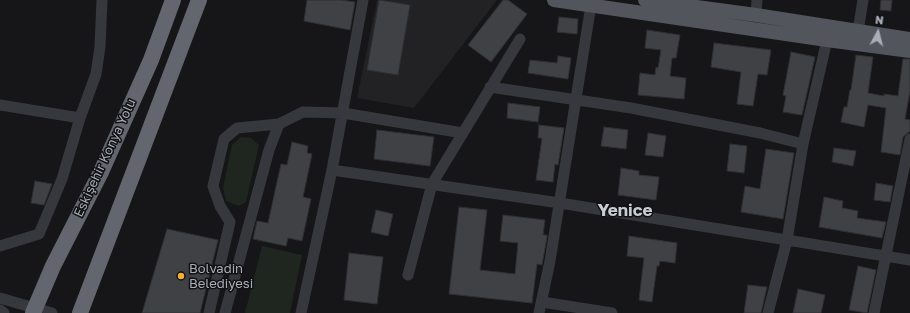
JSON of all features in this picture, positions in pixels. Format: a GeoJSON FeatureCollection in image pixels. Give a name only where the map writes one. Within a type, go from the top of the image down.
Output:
{"type":"FeatureCollection","features":[{"type":"Feature","properties":{"kind":"highway","name":"Eskişehir Konya Yolu"},"geometry":{"type":"LineString","coordinates":[[34,310],[53,266],[101,172],[151,60],[172,0]]}},
{"type":"Feature","properties":{"kind":"highway","name":"Eskişehir Konya Yolu"},"geometry":{"type":"LineString","coordinates":[[80,313],[199,0]]}},
{"type":"Feature","properties":{"kind":"main road"},"geometry":{"type":"LineString","coordinates":[[554,0],[590,3],[827,40],[910,51]]}},
{"type":"Feature","properties":{"kind":"main road"},"geometry":{"type":"LineString","coordinates":[[645,0],[756,15],[910,39]]}},
{"type":"Feature","properties":{"kind":"street"},"geometry":{"type":"LineString","coordinates":[[0,246],[39,234],[62,179],[80,118],[96,74],[100,47],[102,0]]}},
{"type":"Feature","properties":{"kind":"street"},"geometry":{"type":"LineString","coordinates":[[301,313],[332,170],[363,0]]}},
{"type":"Feature","properties":{"kind":"street"},"geometry":{"type":"LineString","coordinates":[[756,15],[757,0]]}},
{"type":"Feature","properties":{"kind":"street"},"geometry":{"type":"LineString","coordinates":[[858,31],[863,0]]}},
{"type":"Feature","properties":{"kind":"street"},"geometry":{"type":"LineString","coordinates":[[590,3],[560,203],[541,308],[612,313]]}},
{"type":"Feature","properties":{"kind":"street"},"geometry":{"type":"LineString","coordinates":[[408,275],[432,184],[520,40]]}},
{"type":"Feature","properties":{"kind":"street"},"geometry":{"type":"LineString","coordinates":[[768,313],[787,240],[803,144],[827,40]]}},
{"type":"Feature","properties":{"kind":"street"},"geometry":{"type":"LineString","coordinates":[[490,87],[631,108],[760,133],[803,144]]}},
{"type":"Feature","properties":{"kind":"street"},"geometry":{"type":"LineString","coordinates":[[0,105],[80,118]]}},
{"type":"Feature","properties":{"kind":"street"},"geometry":{"type":"LineString","coordinates":[[209,313],[226,245],[230,222],[220,206],[214,186],[224,139],[237,128],[279,124],[303,112],[343,113],[463,132]]}},
{"type":"Feature","properties":{"kind":"street"},"geometry":{"type":"LineString","coordinates":[[225,313],[269,150],[279,124]]}},
{"type":"Feature","properties":{"kind":"street"},"geometry":{"type":"LineString","coordinates":[[874,313],[910,139]]}},
{"type":"Feature","properties":{"kind":"street"},"geometry":{"type":"LineString","coordinates":[[332,170],[560,203],[910,260]]}},
{"type":"Feature","properties":{"kind":"street"},"geometry":{"type":"LineString","coordinates":[[0,298],[34,310],[52,313]]}},
{"type":"Feature","properties":{"kind":"street"},"geometry":{"type":"LineString","coordinates":[[0,310],[4,313]]}},
{"type":"Feature","properties":{"kind":"shaded area"},"geometry":{"type":"Polygon","coordinates":[[[377,0],[497,0],[414,108],[357,98],[377,0]]]}},
{"type":"Feature","properties":{"kind":"shaded area"},"geometry":{"type":"Polygon","coordinates":[[[241,137],[251,138],[259,145],[246,202],[239,206],[226,201],[223,188],[232,145],[241,137]]]}},
{"type":"Feature","properties":{"kind":"shaded area"},"geometry":{"type":"Polygon","coordinates":[[[262,246],[302,255],[290,313],[245,313],[262,246]]]}},
{"type":"Feature","properties":{"kind":"building"},"geometry":{"type":"Polygon","coordinates":[[[307,0],[341,0],[355,2],[350,30],[304,21],[307,0]]]}},
{"type":"Feature","properties":{"kind":"building"},"geometry":{"type":"Polygon","coordinates":[[[379,0],[410,5],[398,75],[367,70],[379,0]]]}},
{"type":"Feature","properties":{"kind":"building"},"geometry":{"type":"Polygon","coordinates":[[[503,0],[508,0],[527,14],[491,62],[468,45],[503,0]]]}},
{"type":"Feature","properties":{"kind":"building"},"geometry":{"type":"Polygon","coordinates":[[[881,0],[892,0],[891,11],[880,10],[881,0]]]}},
{"type":"Feature","properties":{"kind":"building"},"geometry":{"type":"Polygon","coordinates":[[[559,17],[578,19],[577,34],[557,32],[559,17]]]}},
{"type":"Feature","properties":{"kind":"building"},"geometry":{"type":"Polygon","coordinates":[[[647,30],[680,35],[676,58],[672,58],[670,76],[686,78],[684,99],[638,95],[640,73],[655,75],[656,67],[658,68],[661,50],[645,48],[647,30]]]}},
{"type":"Feature","properties":{"kind":"building"},"geometry":{"type":"Polygon","coordinates":[[[714,43],[771,50],[767,75],[758,74],[753,106],[737,104],[741,72],[711,67],[714,43]]]}},
{"type":"Feature","properties":{"kind":"building"},"geometry":{"type":"Polygon","coordinates":[[[791,52],[815,57],[802,115],[783,112],[786,96],[783,95],[791,52]]]}},
{"type":"Feature","properties":{"kind":"building"},"geometry":{"type":"Polygon","coordinates":[[[856,55],[873,57],[868,93],[884,96],[884,94],[898,96],[903,59],[910,59],[910,91],[905,119],[910,120],[910,131],[903,137],[900,155],[881,152],[886,108],[868,105],[864,127],[841,122],[844,107],[847,107],[851,90],[856,55]]]}},
{"type":"Feature","properties":{"kind":"building"},"geometry":{"type":"Polygon","coordinates":[[[558,56],[571,58],[568,79],[528,73],[530,60],[557,63],[558,56]]]}},
{"type":"Feature","properties":{"kind":"building"},"geometry":{"type":"Polygon","coordinates":[[[508,103],[540,107],[538,122],[507,118],[508,103]]]}},
{"type":"Feature","properties":{"kind":"building"},"geometry":{"type":"Polygon","coordinates":[[[539,125],[564,128],[558,165],[555,164],[553,182],[536,180],[542,138],[538,138],[539,125]]]}},
{"type":"Feature","properties":{"kind":"building"},"geometry":{"type":"Polygon","coordinates":[[[604,127],[628,130],[626,149],[601,146],[604,127]]]}},
{"type":"Feature","properties":{"kind":"building"},"geometry":{"type":"Polygon","coordinates":[[[377,130],[434,137],[430,166],[374,159],[377,130]]]}},
{"type":"Feature","properties":{"kind":"building"},"geometry":{"type":"Polygon","coordinates":[[[648,133],[666,136],[663,157],[645,155],[648,133]]]}},
{"type":"Feature","properties":{"kind":"building"},"geometry":{"type":"Polygon","coordinates":[[[292,142],[308,146],[307,153],[312,154],[303,197],[311,199],[302,241],[288,238],[286,246],[253,239],[257,221],[268,223],[281,164],[287,165],[292,142]]]}},
{"type":"Feature","properties":{"kind":"building"},"geometry":{"type":"Polygon","coordinates":[[[730,144],[747,146],[744,173],[727,171],[730,144]]]}},
{"type":"Feature","properties":{"kind":"building"},"geometry":{"type":"Polygon","coordinates":[[[834,148],[856,151],[853,166],[832,162],[834,148]]]}},
{"type":"Feature","properties":{"kind":"building"},"geometry":{"type":"Polygon","coordinates":[[[766,149],[794,153],[783,219],[741,212],[745,186],[760,189],[766,149]]]}},
{"type":"Feature","properties":{"kind":"building"},"geometry":{"type":"Polygon","coordinates":[[[621,168],[639,171],[639,175],[659,177],[656,200],[618,195],[621,168]]]}},
{"type":"Feature","properties":{"kind":"building"},"geometry":{"type":"Polygon","coordinates":[[[35,181],[52,184],[44,205],[31,203],[35,181]]]}},
{"type":"Feature","properties":{"kind":"building"},"geometry":{"type":"Polygon","coordinates":[[[876,183],[893,186],[890,202],[874,200],[876,183]]]}},
{"type":"Feature","properties":{"kind":"building"},"geometry":{"type":"Polygon","coordinates":[[[824,197],[843,201],[842,208],[858,211],[857,218],[886,222],[882,238],[819,227],[824,197]]]}},
{"type":"Feature","properties":{"kind":"building"},"geometry":{"type":"Polygon","coordinates":[[[459,207],[487,210],[480,270],[515,274],[518,243],[500,241],[503,215],[545,220],[543,235],[547,235],[547,237],[542,265],[537,264],[532,303],[449,294],[459,207]]]}},
{"type":"Feature","properties":{"kind":"building"},"geometry":{"type":"Polygon","coordinates":[[[376,210],[393,214],[388,236],[371,232],[376,210]]]}},
{"type":"Feature","properties":{"kind":"building","name":"Bolvadin Belediyesi"},"geometry":{"type":"Polygon","coordinates":[[[167,229],[218,240],[200,313],[142,313],[167,229]]]}},
{"type":"Feature","properties":{"kind":"building"},"geometry":{"type":"Polygon","coordinates":[[[629,236],[677,243],[675,263],[660,261],[659,266],[657,266],[652,302],[639,300],[644,258],[627,256],[629,236]]]}},
{"type":"Feature","properties":{"kind":"building"},"geometry":{"type":"Polygon","coordinates":[[[349,253],[383,257],[377,304],[344,300],[349,253]]]}},
{"type":"Feature","properties":{"kind":"building"},"geometry":{"type":"Polygon","coordinates":[[[858,266],[876,270],[867,313],[849,310],[858,266]]]}},
{"type":"Feature","properties":{"kind":"building"},"geometry":{"type":"Polygon","coordinates":[[[748,285],[767,287],[761,313],[744,313],[748,285]]]}},
{"type":"Feature","properties":{"kind":"building"},"geometry":{"type":"Polygon","coordinates":[[[798,289],[825,295],[821,313],[793,313],[798,289]]]}},
{"type":"Feature","properties":{"kind":"place","name":"Bolvadin Belediyesi"},"geometry":{"type":"Point","coordinates":[181,276]}},
{"type":"Feature","properties":{"kind":"district","name":"Yenice"},"geometry":{"type":"Point","coordinates":[625,211]}}]}
